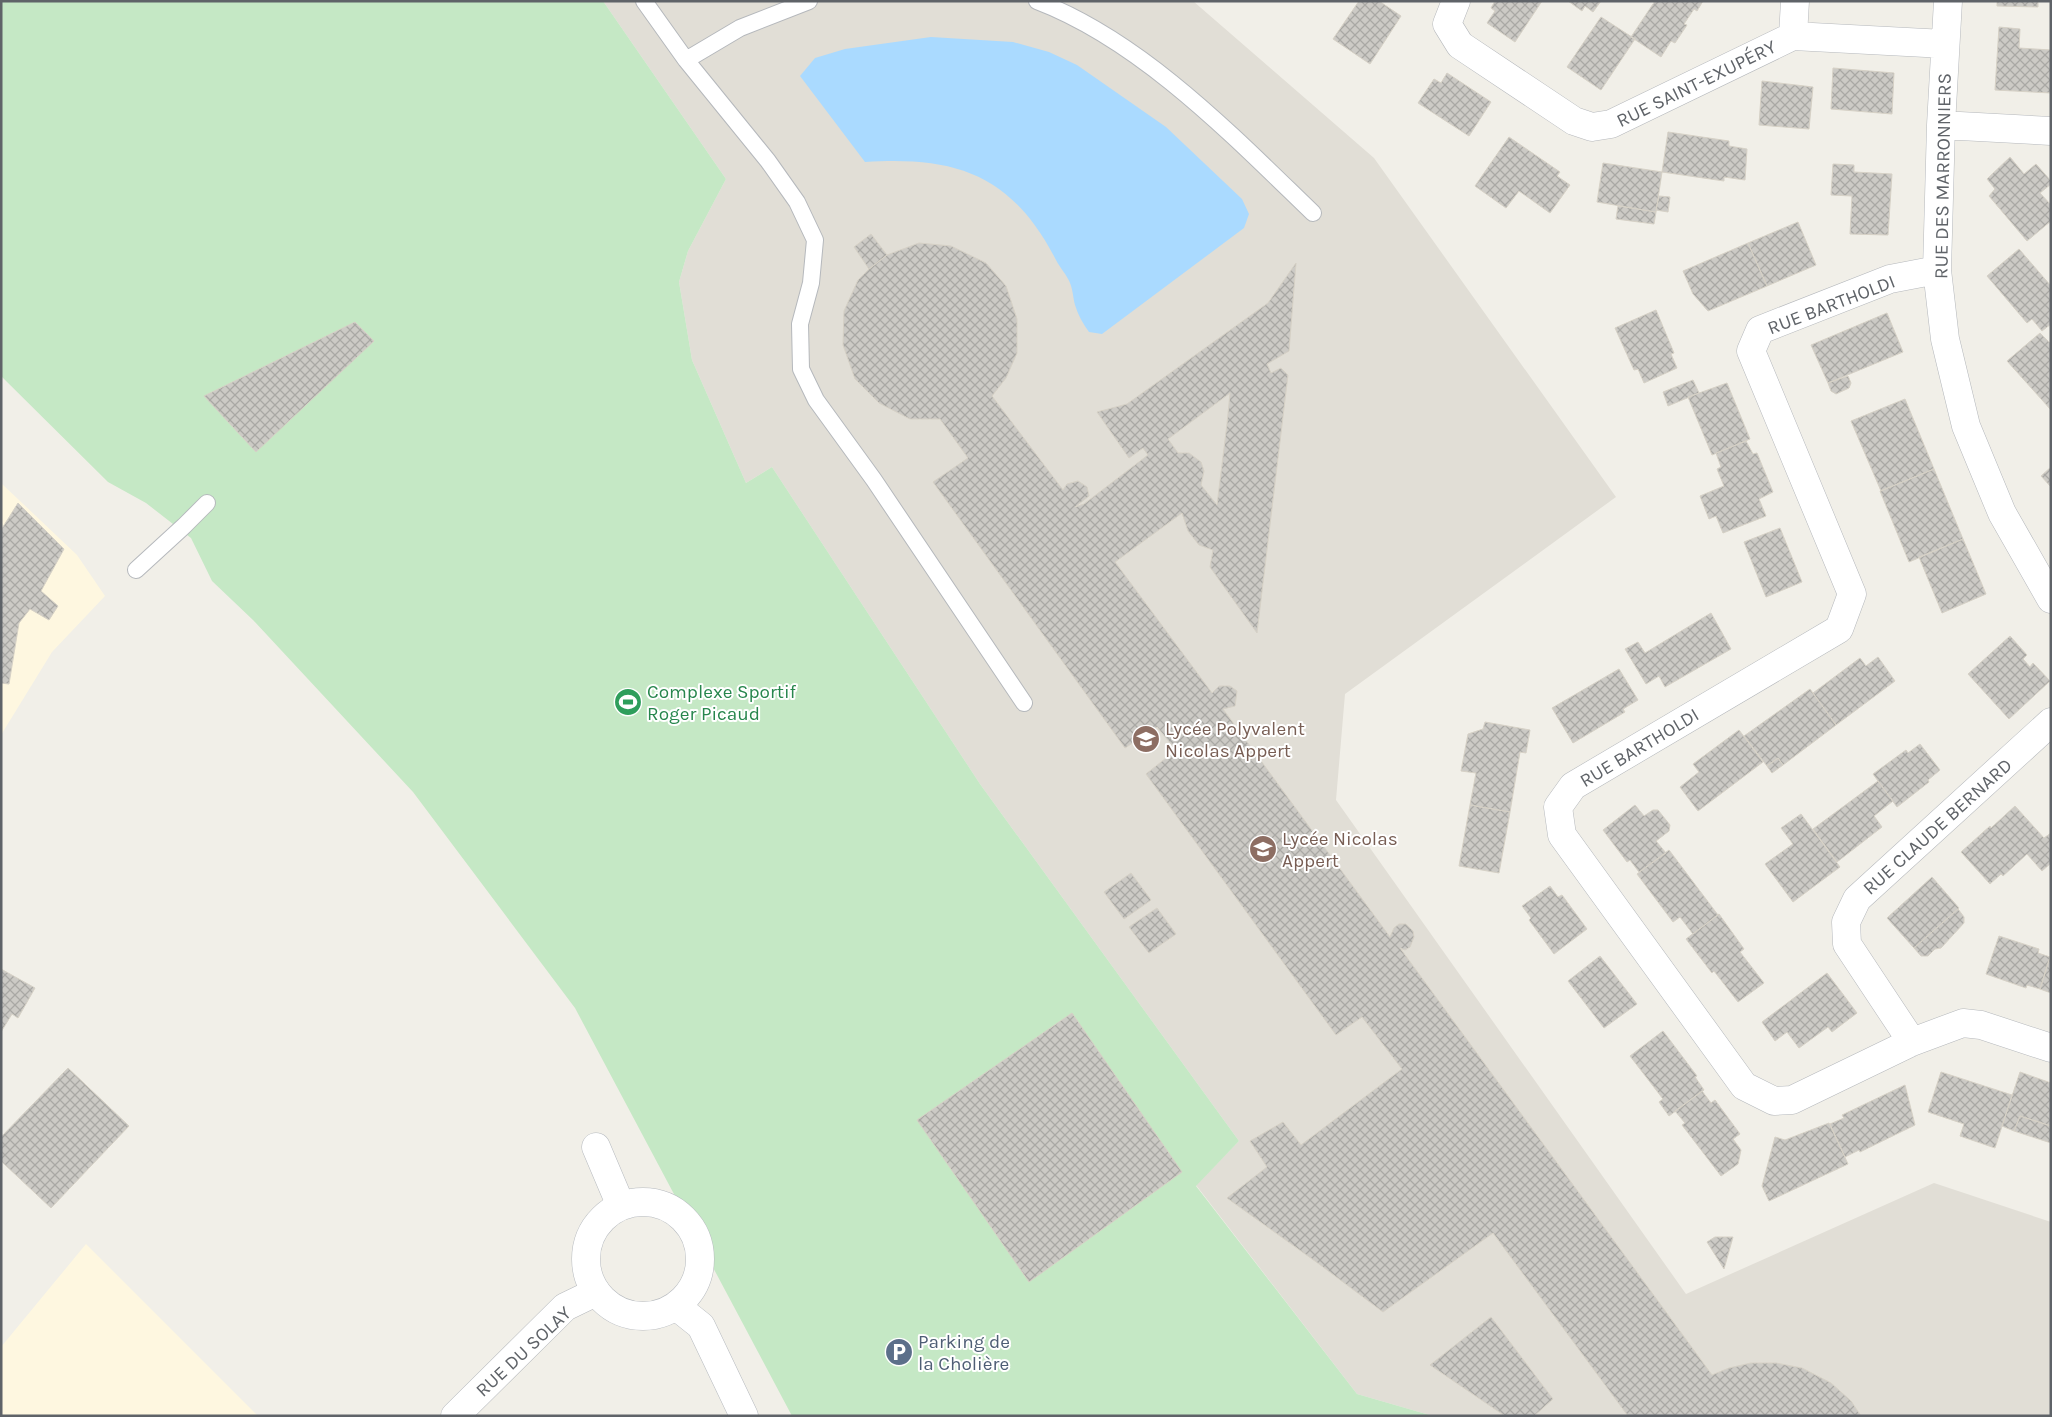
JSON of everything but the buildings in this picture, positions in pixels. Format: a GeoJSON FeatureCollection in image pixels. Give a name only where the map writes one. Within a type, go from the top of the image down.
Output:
{"type":"FeatureCollection","features":[{"type":"Feature","properties":{"kind":"street","name":"RUE SAINT-EXUPÉRY"},"geometry":{"type":"LineString","coordinates":[[1456,1],[1447,24],[1460,45],[1574,121],[1592,127],[1611,124],[1793,36],[1946,44]]}},
{"type":"Feature","properties":{"kind":"street","name":"RUE SAINT-EXUPÉRY"},"geometry":{"type":"LineString","coordinates":[[1793,36],[1795,1]]}},
{"type":"Feature","properties":{"kind":"street","name":"RUE DES MARRONNIERS"},"geometry":{"type":"LineString","coordinates":[[1948,1],[1940,126],[1937,270],[1946,339],[1966,426],[2002,513],[2051,599]]}},
{"type":"Feature","properties":{"kind":"street"},"geometry":{"type":"LineString","coordinates":[[1940,126],[2051,131]]}},
{"type":"Feature","properties":{"kind":"street","name":"RUE BARTHOLDI"},"geometry":{"type":"LineString","coordinates":[[1937,270],[1890,279],[1760,330],[1751,351],[1852,594],[1839,628],[1573,786],[1558,807],[1562,835],[1744,1086],[1774,1101],[1792,1100],[1912,1042],[1963,1023],[1981,1025],[2051,1048]]}},
{"type":"Feature","properties":{"kind":"street","name":"RUE CLAUDE BERNARD"},"geometry":{"type":"LineString","coordinates":[[1912,1042],[1848,944],[1846,922],[1857,899],[2051,722]]}},
{"type":"Feature","properties":{"kind":"street"},"geometry":{"type":"LineString","coordinates":[[596,1147],[621,1206]]}},
{"type":"Feature","properties":{"kind":"street"},"geometry":{"type":"LineString","coordinates":[[636,1202],[652,1202],[678,1214],[693,1232],[700,1252],[698,1276],[690,1293],[676,1306],[664,1313],[651,1316],[630,1316],[612,1308],[590,1283],[586,1267],[587,1247],[590,1237],[598,1223],[621,1206],[636,1202]]}},
{"type":"Feature","properties":{"kind":"street","name":"RUE DU SOLAY"},"geometry":{"type":"LineString","coordinates":[[455,1416],[565,1307],[596,1292]]}},
{"type":"Feature","properties":{"kind":"street"},"geometry":{"type":"LineString","coordinates":[[676,1306],[701,1326],[744,1416]]}},
{"type":"Feature","properties":{"kind":"lane"},"geometry":{"type":"LineString","coordinates":[[644,1],[686,60],[797,202],[814,240],[811,283],[800,324],[801,369],[816,400],[874,480],[1024,703]]}},
{"type":"Feature","properties":{"kind":"lane"},"geometry":{"type":"LineString","coordinates":[[686,60],[740,28],[808,1]]}},
{"type":"Feature","properties":{"kind":"lane"},"geometry":{"type":"LineString","coordinates":[[1037,1],[1063,11],[1111,40],[1172,84],[1239,142],[1312,213]]}},
{"type":"Feature","properties":{"kind":"lane"},"geometry":{"type":"LineString","coordinates":[[136,570],[207,503]]}},
{"type":"Feature","properties":{"kind":"shaded area","name":"Lycée Polyvalent Nicolas Appert"},"geometry":{"type":"Polygon","coordinates":[[[603,1],[1193,1],[1374,158],[1616,497],[1345,694],[1336,800],[1686,1294],[1934,1183],[2051,1222],[2051,1416],[1433,1416],[1357,1394],[1196,1185],[1239,1141],[980,784],[772,467],[746,483],[692,360],[679,282],[688,251],[726,179],[603,1]]]}},
{"type":"Feature","properties":{"kind":"shaded area"},"geometry":{"type":"Polygon","coordinates":[[[1,483],[77,555],[105,596],[52,652],[1,735],[1,483]]]}},
{"type":"Feature","properties":{"kind":"shaded area"},"geometry":{"type":"Polygon","coordinates":[[[86,1244],[258,1416],[1,1416],[1,1347],[86,1244]]]}},
{"type":"Feature","properties":{"kind":"green space","name":"Complexe Sportif Roger Picaud"},"geometry":{"type":"Polygon","coordinates":[[[1,1],[603,1],[726,179],[688,251],[679,282],[692,360],[746,483],[772,467],[980,784],[1239,1141],[1196,1186],[1357,1394],[1433,1416],[792,1416],[575,1008],[413,792],[253,620],[212,581],[191,538],[146,503],[108,482],[1,376],[1,1]]]}},
{"type":"Feature","properties":{"kind":"water"},"geometry":{"type":"Polygon","coordinates":[[[931,37],[1013,42],[1049,52],[1077,65],[1166,127],[1242,199],[1249,214],[1244,228],[1102,334],[1089,332],[1074,302],[1069,280],[1039,231],[1021,208],[1000,190],[979,177],[954,168],[927,163],[898,161],[865,162],[800,76],[815,58],[845,49],[931,37]]]}},
{"type":"Feature","properties":{"kind":"place","name":"Complexe Sportif Roger Picaud"},"geometry":{"type":"Point","coordinates":[628,702]}},
{"type":"Feature","properties":{"kind":"place","name":"Lycée Polyvalent Nicolas Appert"},"geometry":{"type":"Point","coordinates":[1146,739]}},
{"type":"Feature","properties":{"kind":"place","name":"Lycée Nicolas Appert"},"geometry":{"type":"Point","coordinates":[1263,849]}},
{"type":"Feature","properties":{"kind":"place","name":"Parking de la Cholière"},"geometry":{"type":"Point","coordinates":[899,1352]}}]}
